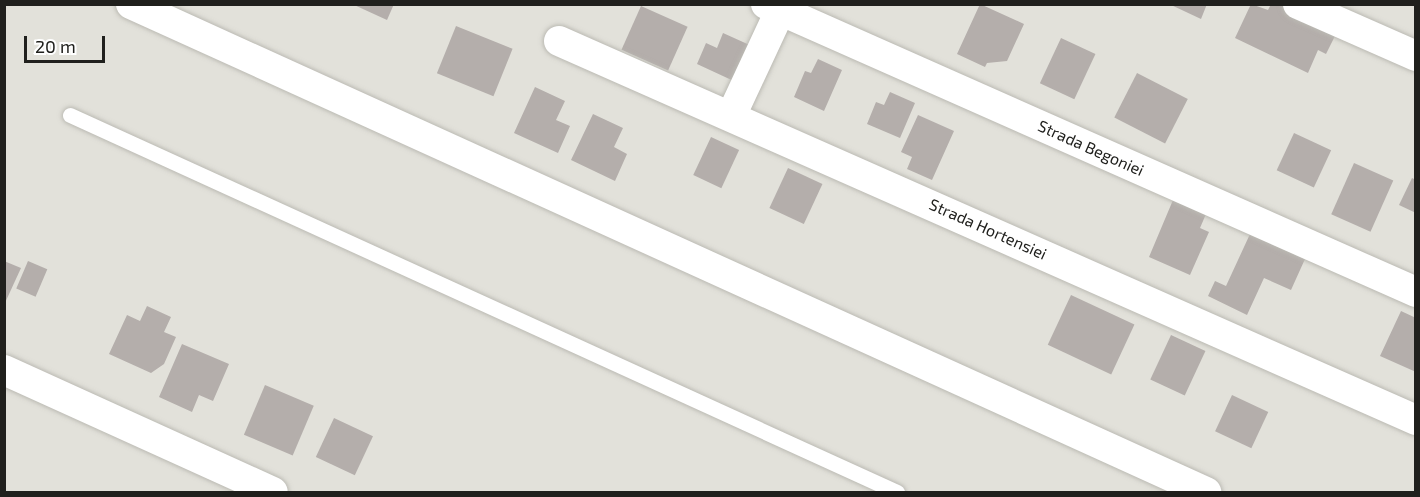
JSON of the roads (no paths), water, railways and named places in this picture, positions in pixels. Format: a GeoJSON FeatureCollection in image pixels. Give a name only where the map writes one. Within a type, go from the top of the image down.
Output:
{"type":"FeatureCollection","features":[{"type":"Feature","properties":{"kind":"street"},"geometry":{"type":"LineString","coordinates":[[132,4],[1206,492]]}},
{"type":"Feature","properties":{"kind":"street"},"geometry":{"type":"LineString","coordinates":[[1298,4],[1416,56]]}},
{"type":"Feature","properties":{"kind":"street"},"geometry":{"type":"LineString","coordinates":[[732,114],[773,8]]}},
{"type":"Feature","properties":{"kind":"street","name":"Strada Begoniei"},"geometry":{"type":"LineString","coordinates":[[773,8],[1416,292]]}},
{"type":"Feature","properties":{"kind":"street","name":"Strada Hortensiei"},"geometry":{"type":"LineString","coordinates":[[559,41],[732,114],[1416,420]]}},
{"type":"Feature","properties":{"kind":"street"},"geometry":{"type":"LineString","coordinates":[[4,370],[273,492]]}},
{"type":"Feature","properties":{"kind":"lane"},"geometry":{"type":"LineString","coordinates":[[70,115],[897,492]]}}]}
